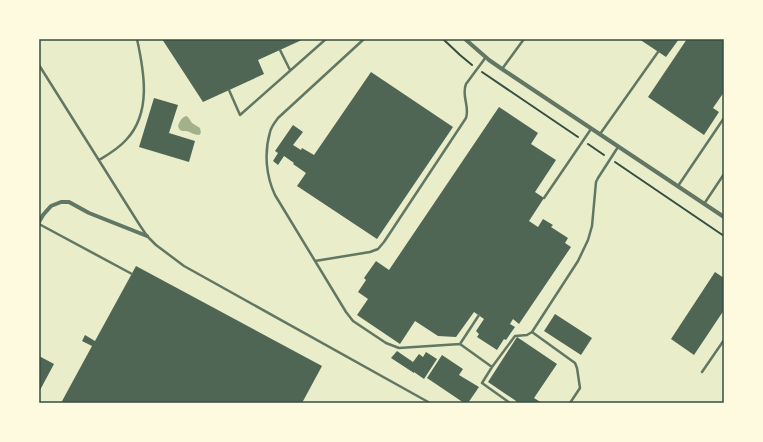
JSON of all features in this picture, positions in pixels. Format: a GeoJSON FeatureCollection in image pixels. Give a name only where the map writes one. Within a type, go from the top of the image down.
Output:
{"type":"FeatureCollection","features":[{"type":"Feature","properties":{"kind":"street"},"geometry":{"type":"LineString","coordinates":[[465,39],[502,69],[724,217]]}},
{"type":"Feature","properties":{"kind":"street"},"geometry":{"type":"LineString","coordinates":[[39,223],[43,215],[51,206],[61,202],[69,202],[89,213],[147,236]]}},
{"type":"Feature","properties":{"kind":"lane"},"geometry":{"type":"LineString","coordinates":[[99,160],[118,149],[128,139],[137,124],[141,112],[144,101],[144,71],[138,39]]}},
{"type":"Feature","properties":{"kind":"lane"},"geometry":{"type":"LineString","coordinates":[[229,90],[240,115],[326,39]]}},
{"type":"Feature","properties":{"kind":"lane"},"geometry":{"type":"LineString","coordinates":[[364,39],[278,118],[270,131],[267,158],[271,186],[280,205],[353,322],[386,343],[399,348],[460,344],[492,367]]}},
{"type":"Feature","properties":{"kind":"lane"},"geometry":{"type":"LineString","coordinates":[[502,69],[524,39]]}},
{"type":"Feature","properties":{"kind":"lane"},"geometry":{"type":"LineString","coordinates":[[280,50],[290,70]]}},
{"type":"Feature","properties":{"kind":"lane"},"geometry":{"type":"LineString","coordinates":[[600,134],[658,52]]}},
{"type":"Feature","properties":{"kind":"lane"},"geometry":{"type":"LineString","coordinates":[[315,262],[370,252],[378,249],[384,242],[466,118],[468,108],[464,88],[486,57]]}},
{"type":"Feature","properties":{"kind":"lane"},"geometry":{"type":"LineString","coordinates":[[39,65],[147,236],[156,245],[184,266],[430,403]]}},
{"type":"Feature","properties":{"kind":"lane"},"geometry":{"type":"LineString","coordinates":[[678,186],[724,118]]}},
{"type":"Feature","properties":{"kind":"lane"},"geometry":{"type":"LineString","coordinates":[[544,198],[592,129]]}},
{"type":"Feature","properties":{"kind":"lane"},"geometry":{"type":"LineString","coordinates":[[510,403],[482,383],[515,336],[527,335],[532,332],[582,255],[591,232],[596,182],[618,146]]}},
{"type":"Feature","properties":{"kind":"lane"},"geometry":{"type":"LineString","coordinates":[[704,204],[724,174]]}},
{"type":"Feature","properties":{"kind":"lane"},"geometry":{"type":"LineString","coordinates":[[39,223],[132,274]]}},
{"type":"Feature","properties":{"kind":"lane"},"geometry":{"type":"LineString","coordinates":[[460,344],[479,315]]}},
{"type":"Feature","properties":{"kind":"lane"},"geometry":{"type":"LineString","coordinates":[[532,332],[575,363],[580,388],[570,403]]}},
{"type":"Feature","properties":{"kind":"lane"},"geometry":{"type":"LineString","coordinates":[[702,372],[724,340]]}},
{"type":"Feature","properties":{"kind":"shaded area"},"geometry":{"type":"Polygon","coordinates":[[[186,116],[192,123],[200,128],[201,133],[199,135],[180,130],[178,126],[179,123],[186,116]]]}},
{"type":"Feature","properties":{"kind":"building"},"geometry":{"type":"Polygon","coordinates":[[[162,39],[304,39],[258,60],[264,74],[203,102],[162,39]]]}},
{"type":"Feature","properties":{"kind":"building"},"geometry":{"type":"Polygon","coordinates":[[[639,39],[679,39],[666,57],[639,39]]]}},
{"type":"Feature","properties":{"kind":"building"},"geometry":{"type":"Polygon","coordinates":[[[687,39],[724,39],[724,92],[713,108],[719,112],[704,135],[648,97],[687,39]]]}},
{"type":"Feature","properties":{"kind":"building"},"geometry":{"type":"Polygon","coordinates":[[[371,72],[453,127],[377,239],[297,186],[306,173],[293,164],[294,163],[284,156],[278,165],[273,161],[278,153],[275,151],[293,125],[303,132],[293,145],[314,155],[371,72]]]}},
{"type":"Feature","properties":{"kind":"building"},"geometry":{"type":"Polygon","coordinates":[[[154,98],[178,105],[169,133],[195,141],[189,162],[139,147],[154,98]]]}},
{"type":"Feature","properties":{"kind":"building"},"geometry":{"type":"Polygon","coordinates":[[[499,107],[538,133],[531,144],[556,160],[535,192],[544,198],[529,221],[538,227],[543,219],[553,225],[551,227],[568,238],[565,243],[571,247],[519,324],[513,319],[510,324],[515,327],[506,340],[504,339],[497,350],[477,337],[479,334],[476,331],[484,319],[474,312],[456,337],[438,336],[415,321],[400,344],[357,315],[368,299],[358,292],[366,280],[364,278],[376,261],[389,270],[499,107]]]}},
{"type":"Feature","properties":{"kind":"building"},"geometry":{"type":"Polygon","coordinates":[[[136,266],[322,366],[302,403],[61,403],[92,346],[82,341],[85,335],[95,341],[136,266]]]}},
{"type":"Feature","properties":{"kind":"building"},"geometry":{"type":"Polygon","coordinates":[[[715,272],[724,278],[724,310],[694,355],[671,339],[715,272]]]}},
{"type":"Feature","properties":{"kind":"building"},"geometry":{"type":"Polygon","coordinates":[[[555,314],[592,338],[581,355],[544,331],[555,314]]]}},
{"type":"Feature","properties":{"kind":"building"},"geometry":{"type":"Polygon","coordinates":[[[517,337],[557,364],[534,398],[542,403],[519,403],[488,382],[517,337]]]}},
{"type":"Feature","properties":{"kind":"building"},"geometry":{"type":"Polygon","coordinates":[[[397,351],[413,362],[419,354],[423,357],[426,352],[437,359],[424,379],[391,358],[397,351]]]}},
{"type":"Feature","properties":{"kind":"building"},"geometry":{"type":"Polygon","coordinates":[[[442,355],[463,369],[459,375],[479,387],[468,403],[464,403],[427,378],[442,355]]]}},
{"type":"Feature","properties":{"kind":"building"},"geometry":{"type":"Polygon","coordinates":[[[39,356],[54,364],[39,392],[39,356]]]}}]}
